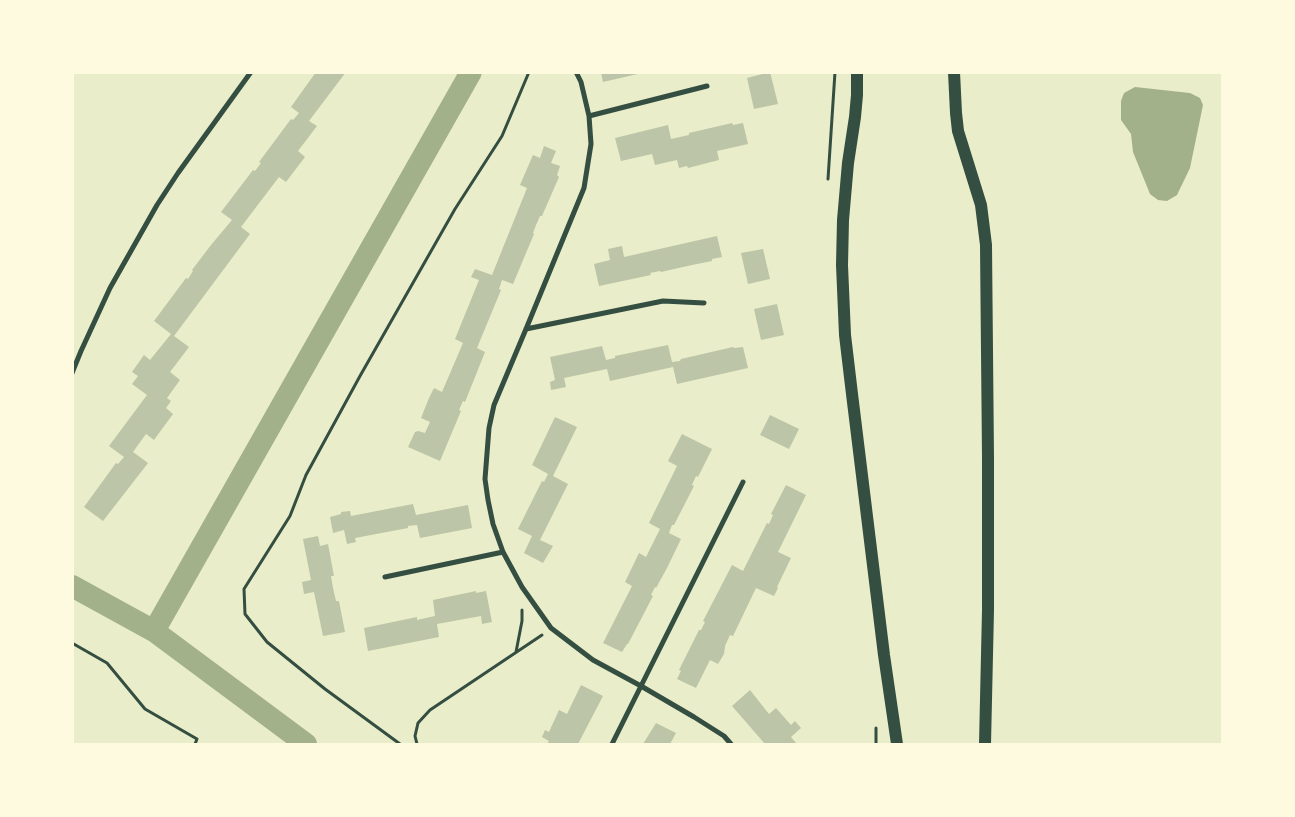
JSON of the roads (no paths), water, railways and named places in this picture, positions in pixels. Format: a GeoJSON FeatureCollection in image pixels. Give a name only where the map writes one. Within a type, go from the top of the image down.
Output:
{"type":"FeatureCollection","features":[{"type":"Feature","properties":{"kind":"main road"},"geometry":{"type":"LineString","coordinates":[[857,72],[856,110],[848,163],[843,220],[842,265],[846,335],[880,626],[897,744]]}},
{"type":"Feature","properties":{"kind":"main road"},"geometry":{"type":"LineString","coordinates":[[954,72],[958,131],[981,206],[986,245],[988,610],[985,744]]}},
{"type":"Feature","properties":{"kind":"street"},"geometry":{"type":"LineString","coordinates":[[72,373],[110,288],[156,205],[251,72]]}},
{"type":"Feature","properties":{"kind":"street"},"geometry":{"type":"LineString","coordinates":[[576,72],[581,82],[589,116],[591,144],[584,188],[494,405],[489,428],[485,479],[493,524],[503,552],[522,587],[551,628],[593,660],[641,686],[724,736],[731,744]]}},
{"type":"Feature","properties":{"kind":"street"},"geometry":{"type":"LineString","coordinates":[[589,116],[707,86]]}},
{"type":"Feature","properties":{"kind":"street"},"geometry":{"type":"LineString","coordinates":[[526,329],[663,300],[704,304]]}},
{"type":"Feature","properties":{"kind":"street"},"geometry":{"type":"LineString","coordinates":[[612,744],[743,482]]}},
{"type":"Feature","properties":{"kind":"street"},"geometry":{"type":"LineString","coordinates":[[385,577],[503,552]]}},
{"type":"Feature","properties":{"kind":"waterway"},"geometry":{"type":"LineString","coordinates":[[154,631],[471,72]]}},
{"type":"Feature","properties":{"kind":"waterway"},"geometry":{"type":"LineString","coordinates":[[72,586],[154,631],[306,744]]}}]}
